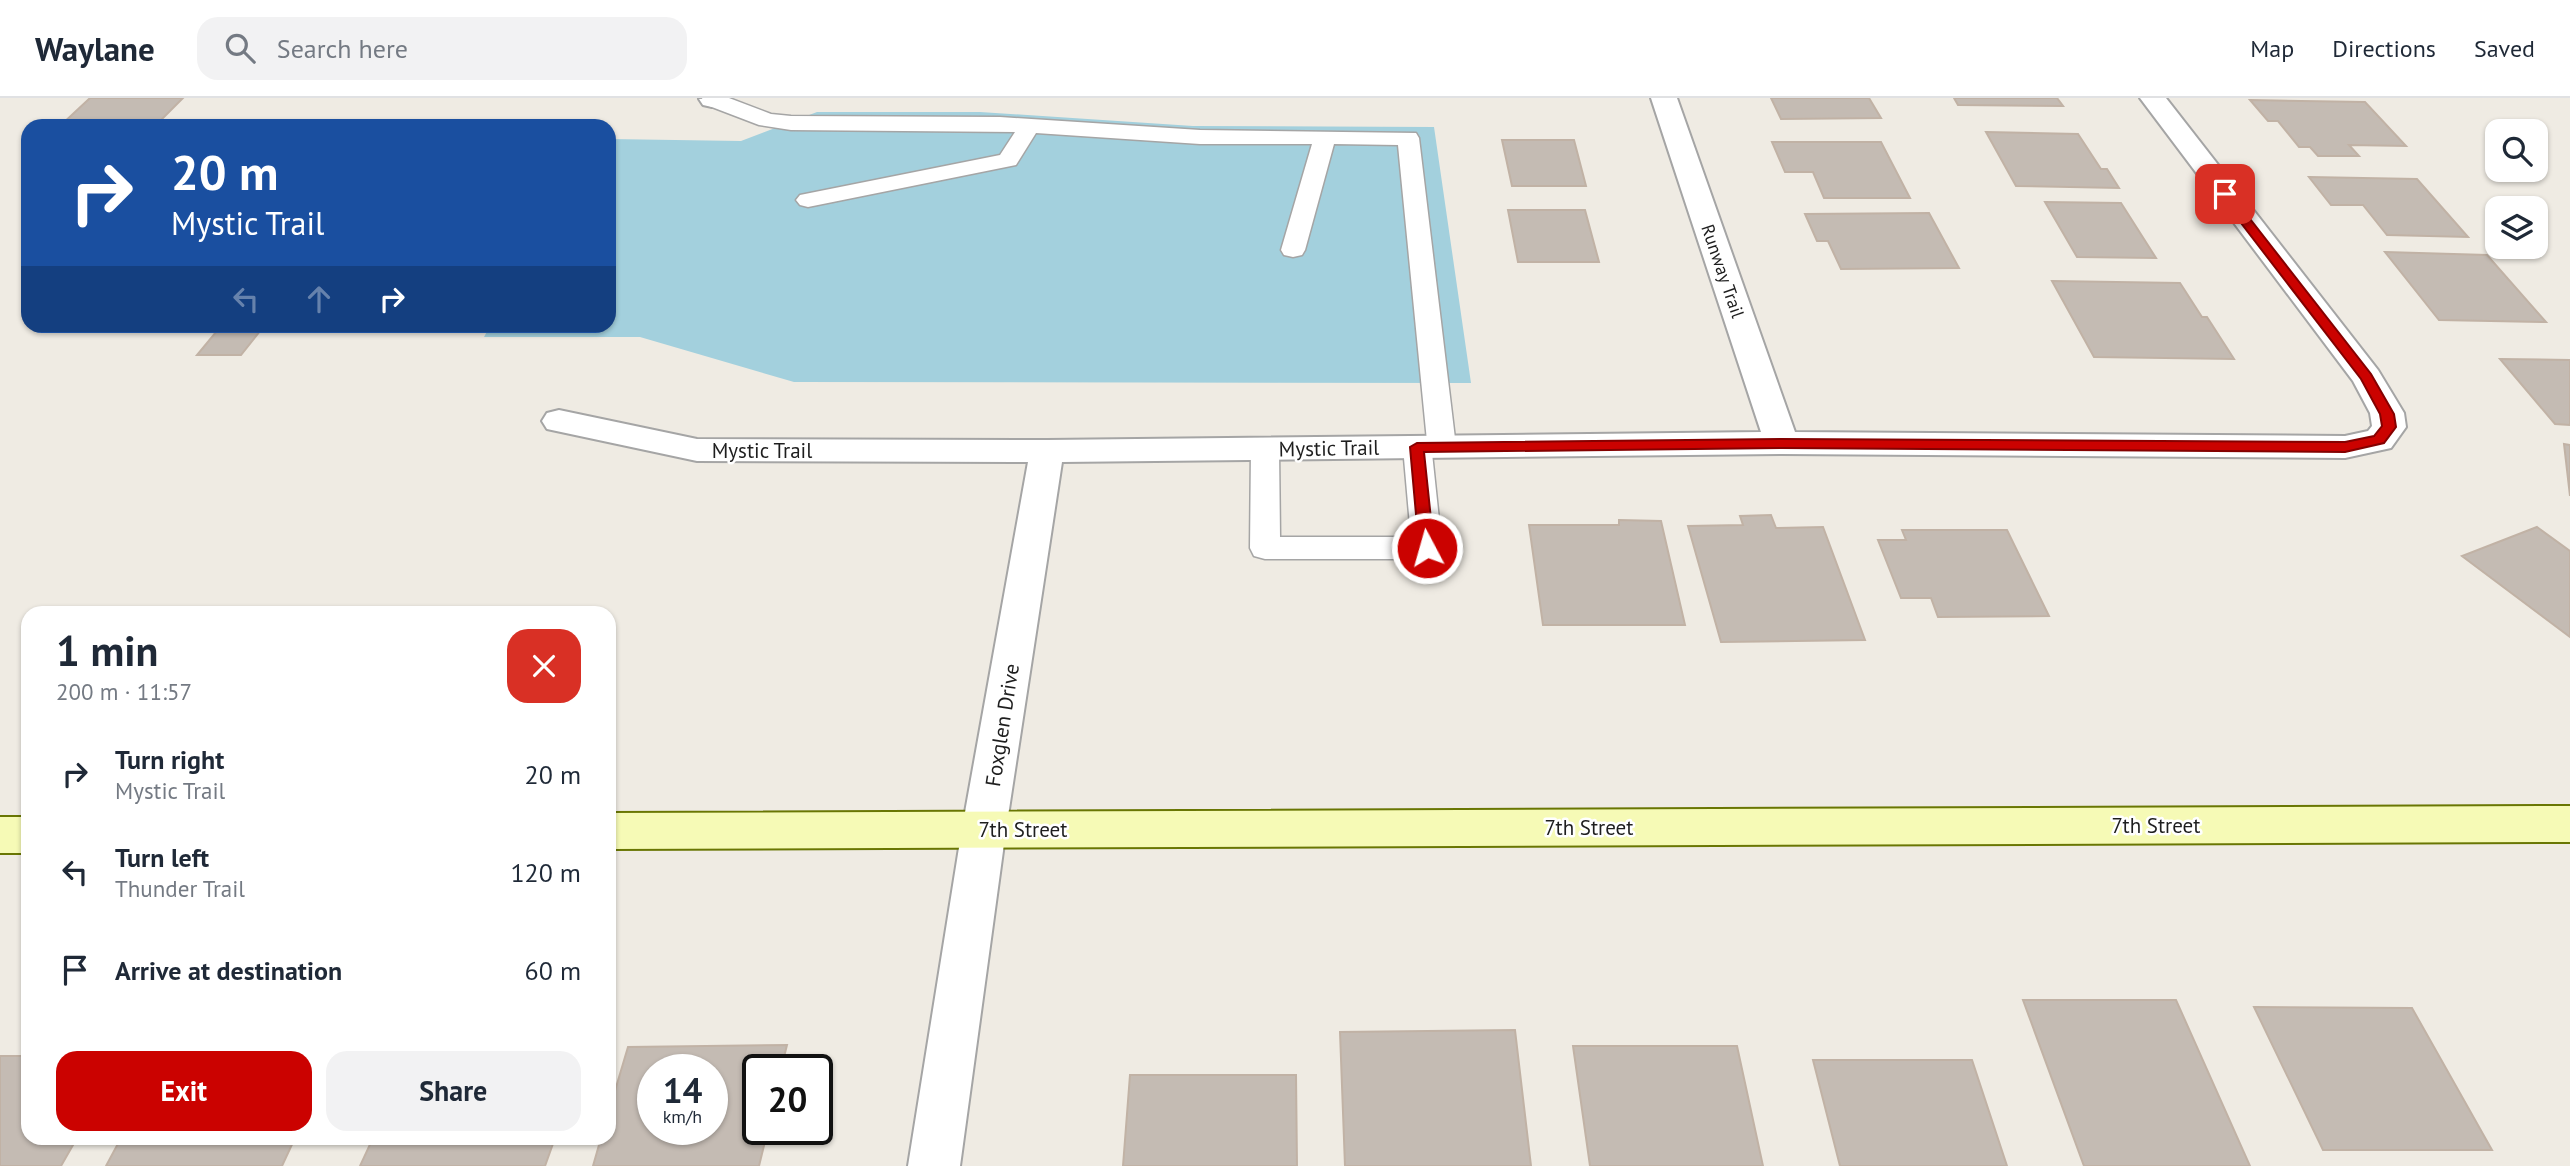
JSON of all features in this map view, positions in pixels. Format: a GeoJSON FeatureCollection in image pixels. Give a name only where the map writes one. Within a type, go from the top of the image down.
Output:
{"type":"FeatureCollection","features":[{"type":"Feature","properties":{"kind":"street","name":"Runway Trail"},"geometry":{"type":"LineString","coordinates":[[1664,98],[1782,443]]}},
{"type":"Feature","properties":{"kind":"street","name":"Mystic Trail"},"geometry":{"type":"LineString","coordinates":[[559,421],[697,450],[1047,452],[1782,443],[2345,447],[2379,440],[2389,427],[2387,414],[2367,377],[2153,98]]}},
{"type":"Feature","properties":{"kind":"street","name":"Foxglen Drive"},"geometry":{"type":"LineString","coordinates":[[934,1166],[984,829],[1047,452]]}},
{"type":"Feature","properties":{"kind":"street","name":"7th Street"},"geometry":{"type":"LineString","coordinates":[[616,831],[2570,824]]}},
{"type":"Feature","properties":{"kind":"street"},"geometry":{"type":"LineString","coordinates":[[0,835],[21,835]]}},
{"type":"Feature","properties":{"kind":"lane"},"geometry":{"type":"LineString","coordinates":[[712,99],[767,120],[791,123],[1030,126],[1200,137],[1408,138],[1436,376],[1429,447],[1427,548],[1265,548],[1265,449]]}},
{"type":"Feature","properties":{"kind":"lane"},"geometry":{"type":"LineString","coordinates":[[808,200],[1007,160],[1030,126]]}},
{"type":"Feature","properties":{"kind":"lane"},"geometry":{"type":"LineString","coordinates":[[1293,250],[1320,161],[1324,138]]}},
{"type":"Feature","properties":{"kind":"water"},"geometry":{"type":"Polygon","coordinates":[[[817,112],[980,112],[1193,126],[1434,127],[1471,383],[794,382],[640,337],[484,337],[486,333],[616,333],[616,139],[741,141],[817,112]]]}},
{"type":"Feature","properties":{"kind":"building"},"geometry":{"type":"Polygon","coordinates":[[[90,98],[183,98],[162,119],[68,119],[90,98]]]}},
{"type":"Feature","properties":{"kind":"building"},"geometry":{"type":"Polygon","coordinates":[[[1771,98],[1869,98],[1881,118],[1781,119],[1771,98]]]}},
{"type":"Feature","properties":{"kind":"building"},"geometry":{"type":"Polygon","coordinates":[[[1954,98],[2057,98],[2063,106],[1958,105],[1954,98]]]}},
{"type":"Feature","properties":{"kind":"building"},"geometry":{"type":"Polygon","coordinates":[[[2250,100],[2365,102],[2406,146],[2349,145],[2359,156],[2318,156],[2310,147],[2299,147],[2278,121],[2268,121],[2250,100]]]}},
{"type":"Feature","properties":{"kind":"building"},"geometry":{"type":"Polygon","coordinates":[[[1986,132],[2078,134],[2101,169],[2107,169],[2119,188],[2016,186],[1986,132]]]}},
{"type":"Feature","properties":{"kind":"building"},"geometry":{"type":"Polygon","coordinates":[[[1502,140],[1574,140],[1586,186],[1512,186],[1502,140]]]}},
{"type":"Feature","properties":{"kind":"building"},"geometry":{"type":"Polygon","coordinates":[[[1772,142],[1881,142],[1910,198],[1824,198],[1813,172],[1785,172],[1772,142]]]}},
{"type":"Feature","properties":{"kind":"building"},"geometry":{"type":"Polygon","coordinates":[[[2309,177],[2417,179],[2468,237],[2387,235],[2363,205],[2331,205],[2309,177]]]}},
{"type":"Feature","properties":{"kind":"building"},"geometry":{"type":"Polygon","coordinates":[[[2045,202],[2121,203],[2156,258],[2077,257],[2045,202]]]}},
{"type":"Feature","properties":{"kind":"building"},"geometry":{"type":"Polygon","coordinates":[[[1508,210],[1585,210],[1599,262],[1518,262],[1508,210]]]}},
{"type":"Feature","properties":{"kind":"building"},"geometry":{"type":"Polygon","coordinates":[[[1929,213],[1959,268],[1841,269],[1828,241],[1817,241],[1805,214],[1929,213]]]}},
{"type":"Feature","properties":{"kind":"building"},"geometry":{"type":"Polygon","coordinates":[[[2385,252],[2485,255],[2485,259],[2491,259],[2546,322],[2439,320],[2385,252]]]}},
{"type":"Feature","properties":{"kind":"building"},"geometry":{"type":"Polygon","coordinates":[[[2052,281],[2180,283],[2202,317],[2207,317],[2234,359],[2094,357],[2052,281]]]}},
{"type":"Feature","properties":{"kind":"building"},"geometry":{"type":"Polygon","coordinates":[[[215,333],[258,333],[241,355],[197,355],[215,333]]]}},
{"type":"Feature","properties":{"kind":"building"},"geometry":{"type":"Polygon","coordinates":[[[2500,359],[2570,360],[2570,425],[2555,424],[2500,359]]]}},
{"type":"Feature","properties":{"kind":"building"},"geometry":{"type":"Polygon","coordinates":[[[2564,444],[2570,445],[2570,496],[2564,444]]]}},
{"type":"Feature","properties":{"kind":"building"},"geometry":{"type":"Polygon","coordinates":[[[1771,515],[1776,528],[1823,527],[1865,640],[1721,642],[1688,526],[1743,525],[1740,516],[1771,515]]]}},
{"type":"Feature","properties":{"kind":"building"},"geometry":{"type":"Polygon","coordinates":[[[1619,520],[1661,521],[1685,625],[1543,625],[1529,525],[1619,525],[1619,520]]]}},
{"type":"Feature","properties":{"kind":"building"},"geometry":{"type":"Polygon","coordinates":[[[2537,527],[2570,551],[2570,637],[2462,556],[2537,527]]]}},
{"type":"Feature","properties":{"kind":"building"},"geometry":{"type":"Polygon","coordinates":[[[1902,530],[2007,530],[2049,616],[1938,617],[1931,598],[1901,598],[1878,540],[1906,540],[1902,530]]]}},
{"type":"Feature","properties":{"kind":"building"},"geometry":{"type":"Polygon","coordinates":[[[2023,1000],[2176,1000],[2250,1166],[2084,1166],[2023,1000]]]}},
{"type":"Feature","properties":{"kind":"building"},"geometry":{"type":"Polygon","coordinates":[[[2254,1007],[2412,1008],[2492,1150],[2323,1150],[2254,1007]]]}},
{"type":"Feature","properties":{"kind":"building"},"geometry":{"type":"Polygon","coordinates":[[[1515,1030],[1531,1166],[1345,1166],[1340,1032],[1515,1030]]]}},
{"type":"Feature","properties":{"kind":"building"},"geometry":{"type":"Polygon","coordinates":[[[787,1045],[785,1054],[742,1054],[742,1145],[764,1145],[759,1166],[593,1166],[599,1145],[616,1145],[616,1087],[628,1047],[787,1045]]]}},
{"type":"Feature","properties":{"kind":"building"},"geometry":{"type":"Polygon","coordinates":[[[1573,1046],[1737,1046],[1763,1166],[1590,1166],[1573,1046]]]}},
{"type":"Feature","properties":{"kind":"building"},"geometry":{"type":"Polygon","coordinates":[[[0,1056],[21,1056],[21,1145],[73,1145],[61,1166],[0,1166],[0,1056]]]}},
{"type":"Feature","properties":{"kind":"building"},"geometry":{"type":"Polygon","coordinates":[[[1813,1060],[1972,1060],[2007,1166],[1840,1166],[1813,1060]]]}},
{"type":"Feature","properties":{"kind":"building"},"geometry":{"type":"Polygon","coordinates":[[[1130,1075],[1296,1075],[1297,1166],[1123,1166],[1130,1075]]]}},
{"type":"Feature","properties":{"kind":"building"},"geometry":{"type":"Polygon","coordinates":[[[117,1145],[292,1145],[282,1166],[106,1166],[117,1145]]]}},
{"type":"Feature","properties":{"kind":"building"},"geometry":{"type":"Polygon","coordinates":[[[370,1145],[552,1145],[545,1166],[360,1166],[370,1145]]]}},
{"type":"Feature","properties":{"kind":"route"},"geometry":{"type":"LineString","coordinates":[[1427,548],[1417,447],[1782,443],[2345,447],[2379,440],[2389,427],[2387,414],[2367,377],[2225,194]]}}]}
